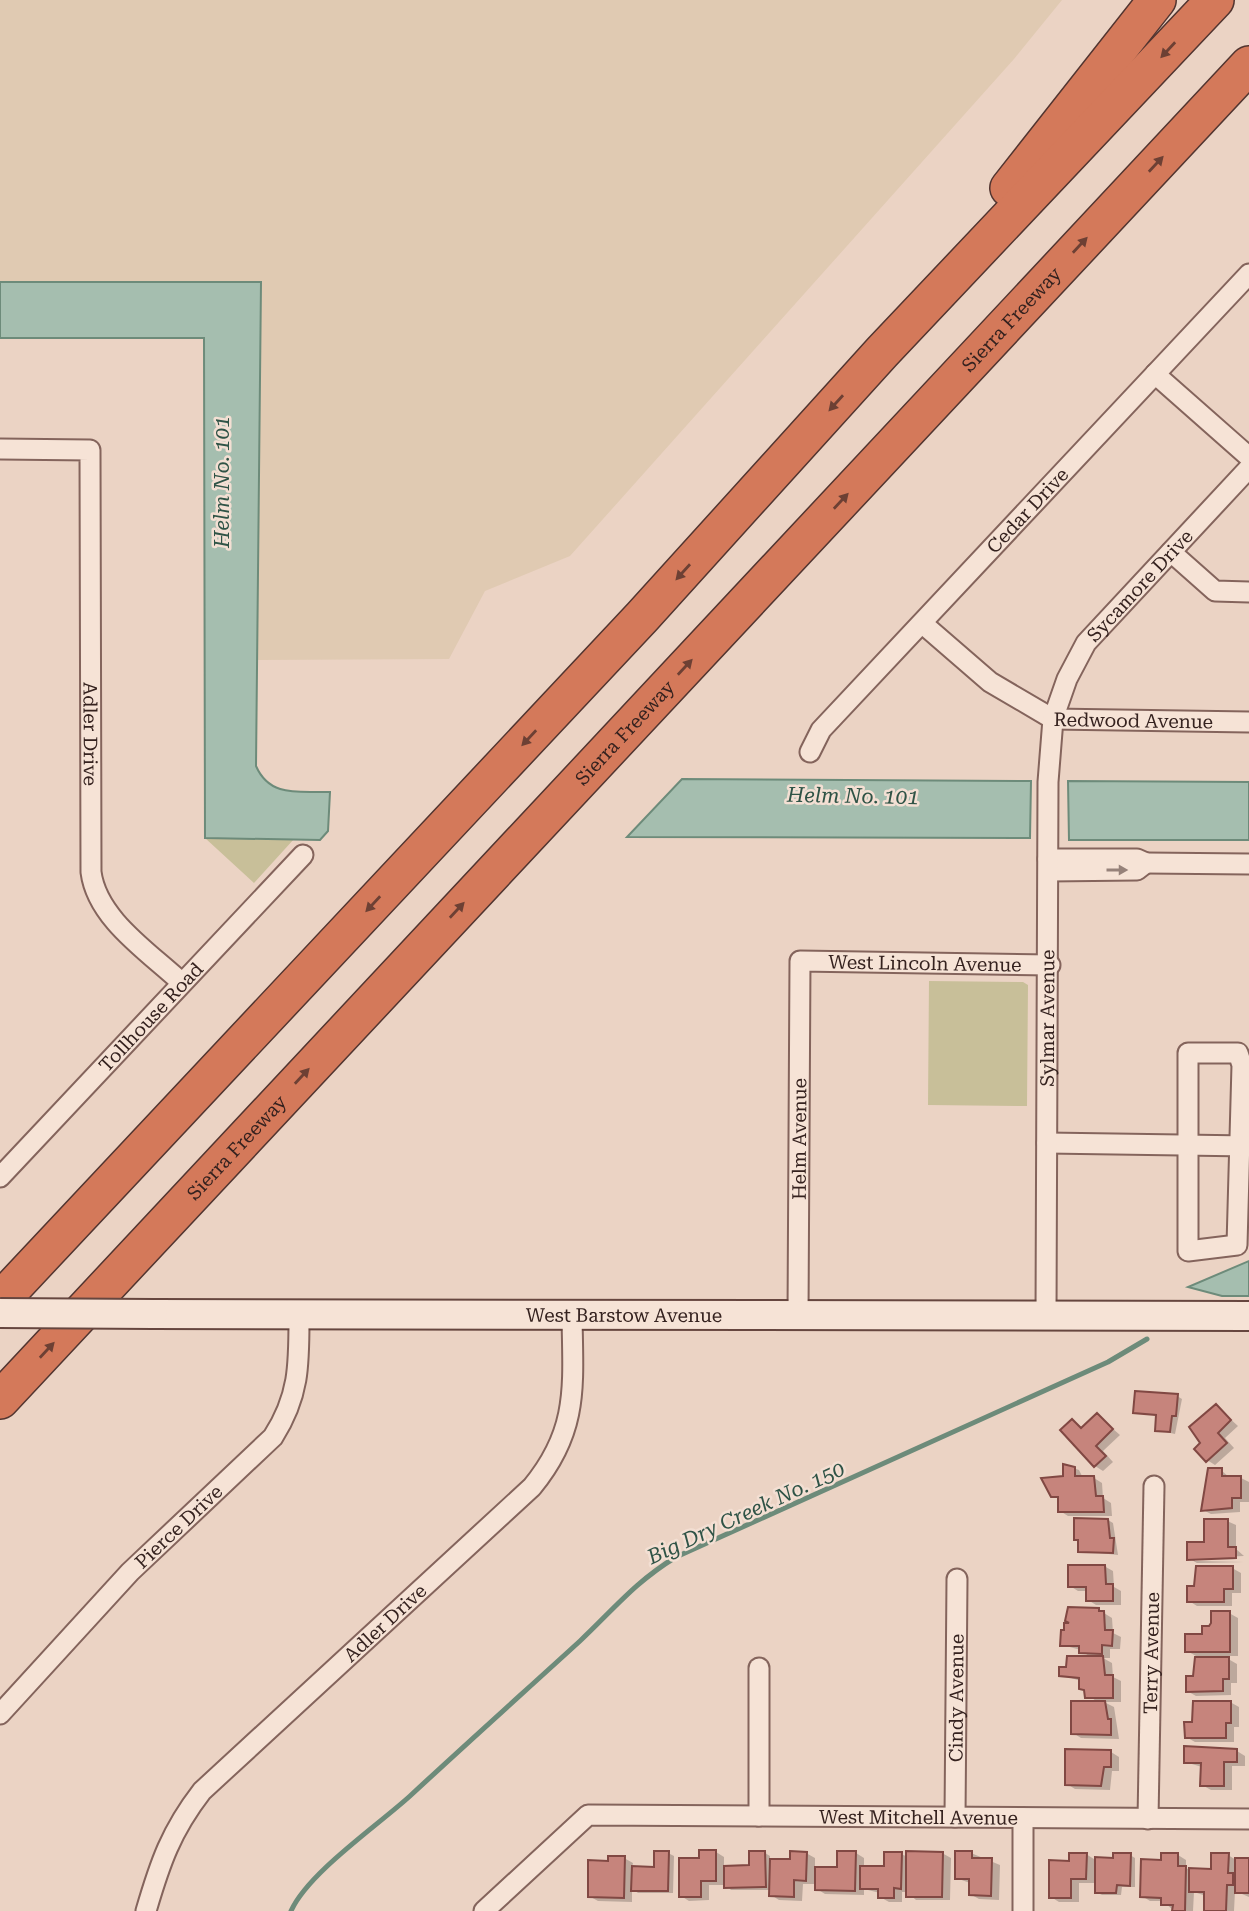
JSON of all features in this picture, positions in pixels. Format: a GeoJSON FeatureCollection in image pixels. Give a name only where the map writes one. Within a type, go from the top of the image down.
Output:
{"type":"FeatureCollection","features":[{"type":"Feature","properties":{"kind":"highway"},"geometry":{"type":"LineString","coordinates":[[882,352],[1157,0]]}},
{"type":"Feature","properties":{"kind":"highway"},"geometry":{"type":"LineString","coordinates":[[0,1301],[642,617],[882,352],[1215,0]]}},
{"type":"Feature","properties":{"kind":"highway","name":"Sierra Freeway"},"geometry":{"type":"LineString","coordinates":[[0,1400],[1249,65]]}},
{"type":"Feature","properties":{"kind":"main road","name":"West Barstow Avenue"},"geometry":{"type":"LineString","coordinates":[[0,1313],[1249,1316]]}},
{"type":"Feature","properties":{"kind":"street","name":"Cedar Drive"},"geometry":{"type":"LineString","coordinates":[[810,752],[821,730],[1249,274]]}},
{"type":"Feature","properties":{"kind":"street"},"geometry":{"type":"LineString","coordinates":[[1155,374],[1249,457]]}},
{"type":"Feature","properties":{"kind":"street","name":"Adler Drive"},"geometry":{"type":"LineString","coordinates":[[0,449],[90,450],[93,891],[112,917],[182,983]]}},
{"type":"Feature","properties":{"kind":"street","name":"Sycamore Drive"},"geometry":{"type":"LineString","coordinates":[[1053,719],[1067,680],[1086,643],[1249,468]]}},
{"type":"Feature","properties":{"kind":"street"},"geometry":{"type":"LineString","coordinates":[[1171,552],[1215,591],[1249,592]]}},
{"type":"Feature","properties":{"kind":"street","name":"Redwood Avenue"},"geometry":{"type":"LineString","coordinates":[[923,624],[990,682],[1053,719],[1249,722]]}},
{"type":"Feature","properties":{"kind":"street","name":"Sylmar Avenue"},"geometry":{"type":"LineString","coordinates":[[1046,1317],[1050,965],[1049,754],[1053,719]]}},
{"type":"Feature","properties":{"kind":"street","name":"Tollhouse Road"},"geometry":{"type":"LineString","coordinates":[[3,1170],[303,855]]}},
{"type":"Feature","properties":{"kind":"street"},"geometry":{"type":"LineString","coordinates":[[1049,865],[1137,859],[1146,863],[1249,864]]}},
{"type":"Feature","properties":{"kind":"street","name":"West Lincoln Avenue"},"geometry":{"type":"LineString","coordinates":[[800,961],[1050,965]]}},
{"type":"Feature","properties":{"kind":"street","name":"Helm Avenue"},"geometry":{"type":"LineString","coordinates":[[798,1316],[800,961]]}},
{"type":"Feature","properties":{"kind":"street"},"geometry":{"type":"LineString","coordinates":[[1188,1053],[1238,1053],[1242,1065],[1245,1140],[1237,1245],[1188,1251],[1189,1139],[1188,1053]]}},
{"type":"Feature","properties":{"kind":"street"},"geometry":{"type":"LineString","coordinates":[[1047,1137],[1245,1140]]}},
{"type":"Feature","properties":{"kind":"street","name":"Pierce Drive"},"geometry":{"type":"LineString","coordinates":[[0,1714],[130,1572],[273,1437],[289,1413],[296,1391],[299,1314]]}},
{"type":"Feature","properties":{"kind":"street","name":"Adler Drive"},"geometry":{"type":"LineString","coordinates":[[146,1911],[163,1852],[180,1819],[202,1791],[532,1487],[550,1465],[560,1448],[567,1426],[573,1388],[572,1316]]}},
{"type":"Feature","properties":{"kind":"street","name":"Terry Avenue"},"geometry":{"type":"LineString","coordinates":[[1148,1819],[1154,1486]]}},
{"type":"Feature","properties":{"kind":"street","name":"Cindy Avenue"},"geometry":{"type":"LineString","coordinates":[[955,1817],[957,1579]]}},
{"type":"Feature","properties":{"kind":"street"},"geometry":{"type":"LineString","coordinates":[[759,1668],[760,1816]]}},
{"type":"Feature","properties":{"kind":"street","name":"West Mitchell Avenue"},"geometry":{"type":"LineString","coordinates":[[484,1911],[588,1815],[1249,1819]]}},
{"type":"Feature","properties":{"kind":"street"},"geometry":{"type":"LineString","coordinates":[[1023,1818],[1023,1911]]}},
{"type":"Feature","properties":{"kind":"shaded area"},"geometry":{"type":"Polygon","coordinates":[[[0,0],[1062,0],[1014,59],[570,556],[485,591],[449,659],[257,660],[261,282],[0,282],[0,0]]]}},
{"type":"Feature","properties":{"kind":"shaded area"},"geometry":{"type":"Polygon","coordinates":[[[205,838],[294,839],[254,883],[205,838]]]}},
{"type":"Feature","properties":{"kind":"shaded area"},"geometry":{"type":"Polygon","coordinates":[[[929,981],[1023,982],[1028,985],[1027,1106],[928,1105],[929,981]]]}},
{"type":"Feature","properties":{"kind":"water","name":"Helm No. 101"},"geometry":{"type":"Polygon","coordinates":[[[0,282],[261,282],[256,766],[262,776],[277,788],[297,792],[330,792],[328,831],[320,840],[205,838],[204,338],[0,338],[0,282]]]}},
{"type":"Feature","properties":{"kind":"water","name":"Helm No. 101"},"geometry":{"type":"Polygon","coordinates":[[[682,779],[1031,781],[1030,838],[627,837],[682,779]]]}},
{"type":"Feature","properties":{"kind":"water"},"geometry":{"type":"Polygon","coordinates":[[[1068,781],[1249,782],[1249,840],[1069,840],[1068,781]]]}},
{"type":"Feature","properties":{"kind":"water"},"geometry":{"type":"Polygon","coordinates":[[[1249,1261],[1249,1296],[1222,1296],[1188,1287],[1249,1261]]]}},
{"type":"Feature","properties":{"kind":"building"},"geometry":{"type":"Polygon","coordinates":[[[1135,1391],[1178,1394],[1176,1416],[1172,1416],[1170,1432],[1155,1431],[1156,1415],[1133,1413],[1135,1391]]]}},
{"type":"Feature","properties":{"kind":"building"},"geometry":{"type":"Polygon","coordinates":[[[1216,1404],[1231,1420],[1218,1433],[1227,1443],[1206,1462],[1194,1449],[1200,1443],[1189,1427],[1216,1404]]]}},
{"type":"Feature","properties":{"kind":"building"},"geometry":{"type":"Polygon","coordinates":[[[1097,1413],[1113,1429],[1096,1446],[1106,1456],[1094,1467],[1060,1430],[1072,1419],[1081,1428],[1097,1413]]]}},
{"type":"Feature","properties":{"kind":"building"},"geometry":{"type":"Polygon","coordinates":[[[1063,1464],[1075,1467],[1075,1476],[1094,1476],[1096,1496],[1103,1496],[1104,1512],[1058,1512],[1058,1497],[1051,1497],[1041,1478],[1063,1476],[1063,1464]]]}},
{"type":"Feature","properties":{"kind":"building"},"geometry":{"type":"Polygon","coordinates":[[[1208,1468],[1222,1468],[1222,1476],[1241,1476],[1241,1498],[1232,1498],[1232,1508],[1201,1511],[1208,1468]]]}},
{"type":"Feature","properties":{"kind":"building"},"geometry":{"type":"Polygon","coordinates":[[[1074,1518],[1108,1519],[1110,1538],[1114,1538],[1113,1553],[1078,1552],[1078,1540],[1074,1540],[1074,1518]]]}},
{"type":"Feature","properties":{"kind":"building"},"geometry":{"type":"Polygon","coordinates":[[[1204,1519],[1228,1519],[1228,1547],[1236,1547],[1236,1558],[1187,1560],[1187,1542],[1204,1542],[1204,1519]]]}},
{"type":"Feature","properties":{"kind":"building"},"geometry":{"type":"Polygon","coordinates":[[[1068,1565],[1105,1565],[1106,1584],[1113,1584],[1113,1601],[1086,1601],[1086,1587],[1068,1587],[1068,1565]]]}},
{"type":"Feature","properties":{"kind":"building"},"geometry":{"type":"Polygon","coordinates":[[[1196,1566],[1233,1566],[1233,1589],[1224,1589],[1224,1602],[1187,1602],[1187,1586],[1194,1586],[1196,1566]]]}},
{"type":"Feature","properties":{"kind":"building"},"geometry":{"type":"Polygon","coordinates":[[[1068,1607],[1099,1608],[1099,1611],[1104,1611],[1105,1630],[1113,1630],[1112,1646],[1102,1645],[1102,1654],[1079,1653],[1079,1646],[1060,1646],[1061,1630],[1064,1630],[1064,1623],[1069,1623],[1065,1621],[1068,1607]]]}},
{"type":"Feature","properties":{"kind":"building"},"geometry":{"type":"Polygon","coordinates":[[[1211,1611],[1230,1611],[1230,1652],[1185,1652],[1185,1634],[1202,1634],[1202,1626],[1209,1626],[1211,1623],[1211,1611]]]}},
{"type":"Feature","properties":{"kind":"building"},"geometry":{"type":"Polygon","coordinates":[[[1067,1656],[1103,1656],[1105,1675],[1113,1675],[1113,1698],[1085,1698],[1084,1690],[1079,1689],[1079,1678],[1059,1676],[1059,1667],[1066,1667],[1067,1656]]]}},
{"type":"Feature","properties":{"kind":"building"},"geometry":{"type":"Polygon","coordinates":[[[1195,1657],[1229,1657],[1229,1679],[1223,1679],[1223,1691],[1186,1692],[1186,1676],[1193,1676],[1195,1657]]]}},
{"type":"Feature","properties":{"kind":"building"},"geometry":{"type":"Polygon","coordinates":[[[1071,1701],[1105,1701],[1108,1719],[1111,1719],[1111,1735],[1071,1734],[1071,1701]]]}},
{"type":"Feature","properties":{"kind":"building"},"geometry":{"type":"Polygon","coordinates":[[[1193,1701],[1231,1701],[1231,1723],[1226,1723],[1226,1738],[1185,1738],[1184,1722],[1192,1722],[1193,1701]]]}},
{"type":"Feature","properties":{"kind":"building"},"geometry":{"type":"Polygon","coordinates":[[[1184,1746],[1237,1749],[1237,1762],[1224,1762],[1224,1786],[1200,1786],[1201,1763],[1184,1763],[1184,1746]]]}},
{"type":"Feature","properties":{"kind":"building"},"geometry":{"type":"Polygon","coordinates":[[[1065,1749],[1111,1750],[1111,1767],[1104,1767],[1101,1786],[1065,1785],[1065,1749]]]}},
{"type":"Feature","properties":{"kind":"building"},"geometry":{"type":"Polygon","coordinates":[[[699,1850],[716,1850],[716,1881],[701,1881],[701,1897],[679,1897],[679,1858],[699,1858],[699,1850]]]}},
{"type":"Feature","properties":{"kind":"building"},"geometry":{"type":"Polygon","coordinates":[[[654,1851],[669,1851],[668,1891],[631,1891],[632,1866],[654,1867],[654,1851]]]}},
{"type":"Feature","properties":{"kind":"building"},"geometry":{"type":"Polygon","coordinates":[[[749,1851],[765,1851],[766,1887],[724,1888],[724,1866],[749,1865],[749,1851]]]}},
{"type":"Feature","properties":{"kind":"building"},"geometry":{"type":"Polygon","coordinates":[[[790,1851],[807,1852],[806,1881],[794,1880],[794,1897],[769,1896],[770,1859],[790,1859],[790,1851]]]}},
{"type":"Feature","properties":{"kind":"building"},"geometry":{"type":"Polygon","coordinates":[[[837,1851],[856,1851],[855,1891],[815,1890],[815,1867],[837,1867],[837,1851]]]}},
{"type":"Feature","properties":{"kind":"building"},"geometry":{"type":"Polygon","coordinates":[[[906,1851],[943,1852],[942,1897],[906,1897],[906,1851]]]}},
{"type":"Feature","properties":{"kind":"building"},"geometry":{"type":"Polygon","coordinates":[[[955,1851],[972,1851],[972,1858],[992,1858],[991,1896],[969,1895],[969,1879],[955,1879],[955,1851]]]}},
{"type":"Feature","properties":{"kind":"building"},"geometry":{"type":"Polygon","coordinates":[[[884,1852],[902,1852],[901,1889],[894,1888],[894,1898],[878,1898],[878,1889],[860,1889],[860,1866],[884,1866],[884,1852]]]}},
{"type":"Feature","properties":{"kind":"building"},"geometry":{"type":"Polygon","coordinates":[[[1069,1853],[1087,1853],[1086,1879],[1071,1879],[1071,1898],[1049,1898],[1049,1860],[1069,1861],[1069,1853]]]}},
{"type":"Feature","properties":{"kind":"building"},"geometry":{"type":"Polygon","coordinates":[[[1113,1853],[1131,1853],[1130,1886],[1117,1885],[1116,1893],[1095,1893],[1095,1857],[1113,1858],[1113,1853]]]}},
{"type":"Feature","properties":{"kind":"building"},"geometry":{"type":"Polygon","coordinates":[[[1161,1853],[1178,1853],[1178,1866],[1186,1866],[1185,1911],[1172,1911],[1173,1905],[1161,1905],[1161,1898],[1140,1897],[1141,1859],[1161,1860],[1161,1853]]]}},
{"type":"Feature","properties":{"kind":"building"},"geometry":{"type":"Polygon","coordinates":[[[1211,1853],[1229,1853],[1228,1873],[1233,1873],[1233,1885],[1227,1885],[1226,1911],[1204,1911],[1204,1892],[1189,1892],[1189,1868],[1211,1869],[1211,1853]]]}},
{"type":"Feature","properties":{"kind":"building"},"geometry":{"type":"Polygon","coordinates":[[[608,1856],[625,1856],[624,1898],[588,1897],[588,1860],[608,1861],[608,1856]]]}},
{"type":"Feature","properties":{"kind":"building"},"geometry":{"type":"Polygon","coordinates":[[[1235,1858],[1249,1858],[1249,1893],[1235,1893],[1235,1858]]]}},
{"type":"Feature","properties":{"kind":"waterway","name":"Big Dry Creek No. 150"},"geometry":{"type":"LineString","coordinates":[[291,1911],[312,1881],[344,1850],[410,1796],[661,1566],[1108,1362],[1147,1339]]}}]}
